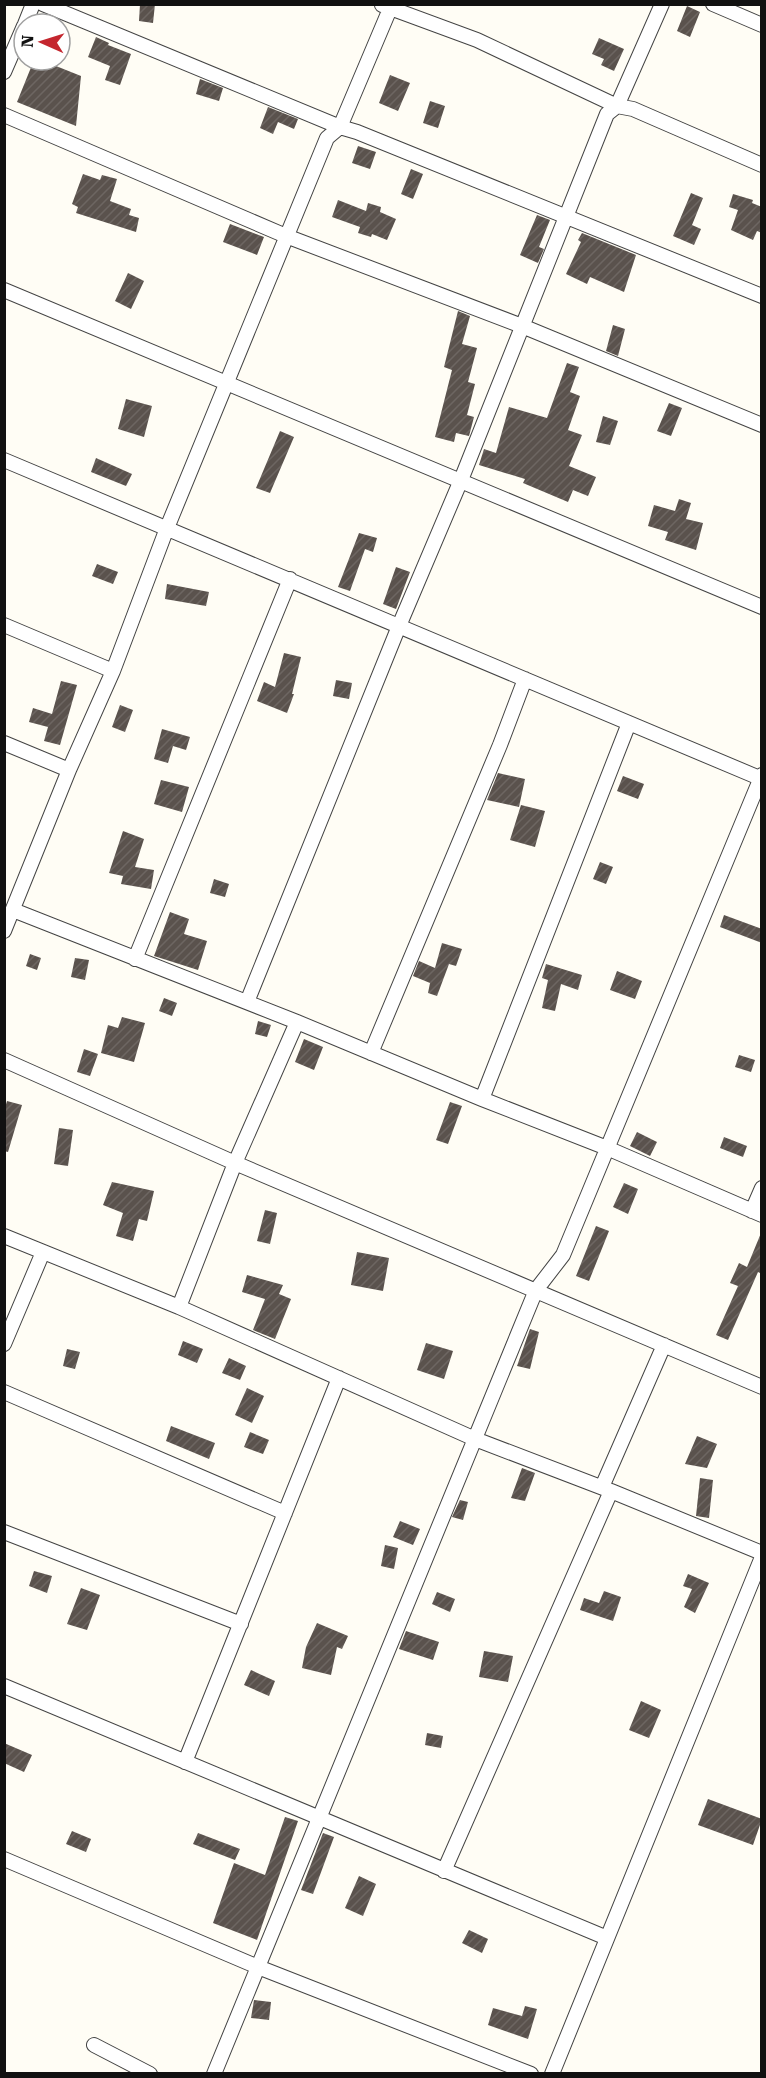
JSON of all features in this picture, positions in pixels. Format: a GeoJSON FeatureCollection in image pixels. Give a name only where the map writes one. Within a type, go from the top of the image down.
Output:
{"type":"FeatureCollection","features":[{"type":"Feature","properties":{"kind":"street"},"geometry":{"type":"LineString","coordinates":[[43,4],[340,128],[357,132],[762,296]]}},
{"type":"Feature","properties":{"kind":"street"},"geometry":{"type":"LineString","coordinates":[[247,1002],[399,626],[461,480],[607,114],[617,106],[662,4]]}},
{"type":"Feature","properties":{"kind":"street"},"geometry":{"type":"LineString","coordinates":[[713,4],[762,25]]}},
{"type":"Feature","properties":{"kind":"street"},"geometry":{"type":"LineString","coordinates":[[4,931],[69,770],[113,671],[167,528],[286,236],[327,138],[340,128],[388,6],[477,40],[617,106],[633,110],[762,165]]}},
{"type":"Feature","properties":{"kind":"street"},"geometry":{"type":"LineString","coordinates":[[4,72],[12,53]]}},
{"type":"Feature","properties":{"kind":"street"},"geometry":{"type":"LineString","coordinates":[[4,115],[286,236],[522,326],[762,425]]}},
{"type":"Feature","properties":{"kind":"street"},"geometry":{"type":"LineString","coordinates":[[4,290],[762,607]]}},
{"type":"Feature","properties":{"kind":"street"},"geometry":{"type":"LineString","coordinates":[[4,460],[761,777],[563,1255],[536,1290],[214,2073]]}},
{"type":"Feature","properties":{"kind":"street"},"geometry":{"type":"LineString","coordinates":[[135,959],[290,579]]}},
{"type":"Feature","properties":{"kind":"street"},"geometry":{"type":"LineString","coordinates":[[4,625],[113,671]]}},
{"type":"Feature","properties":{"kind":"street"},"geometry":{"type":"LineString","coordinates":[[371,1053],[500,746],[525,679]]}},
{"type":"Feature","properties":{"kind":"street"},"geometry":{"type":"LineString","coordinates":[[482,1099],[629,723]]}},
{"type":"Feature","properties":{"kind":"street"},"geometry":{"type":"LineString","coordinates":[[4,743],[69,770]]}},
{"type":"Feature","properties":{"kind":"street"},"geometry":{"type":"LineString","coordinates":[[13,910],[607,1148],[757,1213],[762,1188]]}},
{"type":"Feature","properties":{"kind":"street"},"geometry":{"type":"LineString","coordinates":[[179,1307],[235,1163],[297,1022]]}},
{"type":"Feature","properties":{"kind":"street"},"geometry":{"type":"LineString","coordinates":[[4,1060],[235,1163],[762,1387]]}},
{"type":"Feature","properties":{"kind":"street"},"geometry":{"type":"LineString","coordinates":[[4,1236],[179,1307],[475,1439],[606,1489],[762,1555],[552,2073]]}},
{"type":"Feature","properties":{"kind":"street"},"geometry":{"type":"LineString","coordinates":[[4,1344],[43,1252]]}},
{"type":"Feature","properties":{"kind":"street"},"geometry":{"type":"LineString","coordinates":[[444,1871],[606,1489],[664,1345]]}},
{"type":"Feature","properties":{"kind":"street"},"geometry":{"type":"LineString","coordinates":[[185,1762],[339,1378]]}},
{"type":"Feature","properties":{"kind":"street"},"geometry":{"type":"LineString","coordinates":[[4,1392],[285,1513]]}},
{"type":"Feature","properties":{"kind":"street"},"geometry":{"type":"LineString","coordinates":[[4,1532],[241,1624]]}},
{"type":"Feature","properties":{"kind":"street"},"geometry":{"type":"LineString","coordinates":[[4,1686],[607,1938]]}},
{"type":"Feature","properties":{"kind":"street"},"geometry":{"type":"LineString","coordinates":[[4,1859],[258,1967],[531,2073]]}},
{"type":"Feature","properties":{"kind":"street"},"geometry":{"type":"LineString","coordinates":[[94,2044],[150,2073]]}},
{"type":"Feature","properties":{"kind":"building"},"geometry":{"type":"Polygon","coordinates":[[[140,4],[155,4],[153,23],[139,21],[140,4]]]}},
{"type":"Feature","properties":{"kind":"building"},"geometry":{"type":"Polygon","coordinates":[[[687,6],[700,12],[690,37],[677,31],[687,6]]]}},
{"type":"Feature","properties":{"kind":"building"},"geometry":{"type":"Polygon","coordinates":[[[96,37],[109,43],[108,45],[131,54],[120,85],[105,80],[110,66],[88,57],[96,37]]]}},
{"type":"Feature","properties":{"kind":"building"},"geometry":{"type":"Polygon","coordinates":[[[599,38],[624,49],[614,71],[601,65],[604,59],[592,54],[599,38]]]}},
{"type":"Feature","properties":{"kind":"building"},"geometry":{"type":"Polygon","coordinates":[[[29,72],[71,72],[81,76],[76,126],[17,102],[29,72]]]}},
{"type":"Feature","properties":{"kind":"building"},"geometry":{"type":"Polygon","coordinates":[[[390,75],[410,83],[398,111],[379,103],[390,75]]]}},
{"type":"Feature","properties":{"kind":"building"},"geometry":{"type":"Polygon","coordinates":[[[200,79],[223,88],[219,101],[196,94],[200,79]]]}},
{"type":"Feature","properties":{"kind":"building"},"geometry":{"type":"Polygon","coordinates":[[[430,101],[445,106],[438,128],[423,123],[430,101]]]}},
{"type":"Feature","properties":{"kind":"building"},"geometry":{"type":"Polygon","coordinates":[[[268,107],[298,119],[294,129],[278,122],[273,134],[260,128],[268,107]]]}},
{"type":"Feature","properties":{"kind":"building"},"geometry":{"type":"Polygon","coordinates":[[[358,146],[376,152],[370,169],[352,163],[358,146]]]}},
{"type":"Feature","properties":{"kind":"building"},"geometry":{"type":"Polygon","coordinates":[[[411,169],[423,174],[413,199],[401,194],[411,169]]]}},
{"type":"Feature","properties":{"kind":"building"},"geometry":{"type":"Polygon","coordinates":[[[83,174],[100,180],[102,175],[117,179],[110,201],[131,209],[129,215],[139,218],[136,232],[76,213],[78,207],[72,204],[83,174]]]}},
{"type":"Feature","properties":{"kind":"building"},"geometry":{"type":"Polygon","coordinates":[[[691,193],[703,198],[692,225],[701,229],[694,245],[673,236],[691,193]]]}},
{"type":"Feature","properties":{"kind":"building"},"geometry":{"type":"Polygon","coordinates":[[[733,194],[753,200],[752,203],[762,207],[762,233],[757,231],[753,240],[731,230],[738,210],[729,207],[733,194]]]}},
{"type":"Feature","properties":{"kind":"building"},"geometry":{"type":"Polygon","coordinates":[[[338,200],[366,211],[368,203],[381,207],[380,212],[396,219],[387,240],[372,234],[371,237],[358,233],[360,227],[332,217],[338,200]]]}},
{"type":"Feature","properties":{"kind":"building"},"geometry":{"type":"Polygon","coordinates":[[[537,215],[550,220],[539,247],[544,249],[538,263],[520,255],[537,215]]]}},
{"type":"Feature","properties":{"kind":"building"},"geometry":{"type":"Polygon","coordinates":[[[230,224],[264,237],[257,255],[223,242],[230,224]]]}},
{"type":"Feature","properties":{"kind":"building"},"geometry":{"type":"Polygon","coordinates":[[[582,233],[636,255],[624,292],[590,277],[587,284],[566,274],[581,242],[578,240],[582,233]]]}},
{"type":"Feature","properties":{"kind":"building"},"geometry":{"type":"Polygon","coordinates":[[[128,273],[144,281],[131,309],[115,301],[128,273]]]}},
{"type":"Feature","properties":{"kind":"building"},"geometry":{"type":"Polygon","coordinates":[[[458,311],[470,316],[462,344],[477,348],[468,382],[475,384],[467,415],[474,417],[469,436],[456,433],[454,442],[435,437],[452,370],[444,367],[458,311]]]}},
{"type":"Feature","properties":{"kind":"building"},"geometry":{"type":"Polygon","coordinates":[[[613,325],[625,329],[618,356],[606,351],[613,325]]]}},
{"type":"Feature","properties":{"kind":"building"},"geometry":{"type":"Polygon","coordinates":[[[567,363],[579,367],[570,392],[580,396],[568,430],[582,435],[569,466],[596,477],[588,496],[573,490],[568,502],[523,483],[525,479],[479,465],[484,449],[496,453],[509,407],[547,418],[567,363]]]}},
{"type":"Feature","properties":{"kind":"building"},"geometry":{"type":"Polygon","coordinates":[[[126,399],[152,406],[144,437],[118,429],[126,399]]]}},
{"type":"Feature","properties":{"kind":"building"},"geometry":{"type":"Polygon","coordinates":[[[669,403],[682,408],[671,436],[657,431],[669,403]]]}},
{"type":"Feature","properties":{"kind":"building"},"geometry":{"type":"Polygon","coordinates":[[[603,416],[618,421],[610,445],[596,442],[603,416]]]}},
{"type":"Feature","properties":{"kind":"building"},"geometry":{"type":"Polygon","coordinates":[[[280,431],[294,437],[270,493],[256,488],[280,431]]]}},
{"type":"Feature","properties":{"kind":"building"},"geometry":{"type":"Polygon","coordinates":[[[96,458],[132,474],[126,486],[91,472],[96,458]]]}},
{"type":"Feature","properties":{"kind":"building"},"geometry":{"type":"Polygon","coordinates":[[[679,499],[691,503],[686,519],[703,523],[696,550],[665,540],[668,532],[648,526],[654,505],[675,511],[679,499]]]}},
{"type":"Feature","properties":{"kind":"building"},"geometry":{"type":"Polygon","coordinates":[[[359,533],[377,538],[373,552],[365,549],[350,591],[338,587],[359,533]]]}},
{"type":"Feature","properties":{"kind":"building"},"geometry":{"type":"Polygon","coordinates":[[[97,564],[118,572],[113,584],[92,576],[97,564]]]}},
{"type":"Feature","properties":{"kind":"building"},"geometry":{"type":"Polygon","coordinates":[[[396,567],[410,572],[396,609],[383,604],[396,567]]]}},
{"type":"Feature","properties":{"kind":"building"},"geometry":{"type":"Polygon","coordinates":[[[167,584],[209,592],[206,606],[165,599],[167,584]]]}},
{"type":"Feature","properties":{"kind":"building"},"geometry":{"type":"Polygon","coordinates":[[[284,653],[301,657],[292,694],[294,694],[287,713],[257,701],[264,682],[275,687],[284,653]]]}},
{"type":"Feature","properties":{"kind":"building"},"geometry":{"type":"Polygon","coordinates":[[[336,680],[352,683],[349,699],[333,696],[336,680]]]}},
{"type":"Feature","properties":{"kind":"building"},"geometry":{"type":"Polygon","coordinates":[[[61,681],[77,685],[60,745],[44,741],[48,727],[29,722],[33,708],[52,714],[61,681]]]}},
{"type":"Feature","properties":{"kind":"building"},"geometry":{"type":"Polygon","coordinates":[[[120,705],[133,710],[125,732],[112,727],[120,705]]]}},
{"type":"Feature","properties":{"kind":"building"},"geometry":{"type":"Polygon","coordinates":[[[162,729],[190,737],[186,750],[173,746],[168,763],[154,759],[162,729]]]}},
{"type":"Feature","properties":{"kind":"building"},"geometry":{"type":"Polygon","coordinates":[[[498,773],[525,779],[519,807],[487,800],[498,773]]]}},
{"type":"Feature","properties":{"kind":"building"},"geometry":{"type":"Polygon","coordinates":[[[623,776],[644,784],[638,799],[617,791],[623,776]]]}},
{"type":"Feature","properties":{"kind":"building"},"geometry":{"type":"Polygon","coordinates":[[[161,780],[189,787],[182,812],[154,804],[161,780]]]}},
{"type":"Feature","properties":{"kind":"building"},"geometry":{"type":"Polygon","coordinates":[[[521,805],[545,811],[535,847],[510,840],[521,805]]]}},
{"type":"Feature","properties":{"kind":"building"},"geometry":{"type":"Polygon","coordinates":[[[123,831],[144,839],[135,867],[154,870],[151,889],[121,884],[123,876],[109,873],[123,831]]]}},
{"type":"Feature","properties":{"kind":"building"},"geometry":{"type":"Polygon","coordinates":[[[600,862],[613,867],[606,884],[593,879],[600,862]]]}},
{"type":"Feature","properties":{"kind":"building"},"geometry":{"type":"Polygon","coordinates":[[[214,879],[229,884],[225,897],[210,893],[214,879]]]}},
{"type":"Feature","properties":{"kind":"building"},"geometry":{"type":"Polygon","coordinates":[[[170,912],[189,919],[184,934],[207,941],[198,970],[154,956],[170,912]]]}},
{"type":"Feature","properties":{"kind":"building"},"geometry":{"type":"Polygon","coordinates":[[[724,915],[762,929],[762,943],[720,927],[724,915]]]}},
{"type":"Feature","properties":{"kind":"building"},"geometry":{"type":"Polygon","coordinates":[[[442,943],[462,949],[456,966],[449,964],[437,996],[428,993],[430,983],[413,976],[419,961],[435,968],[442,943]]]}},
{"type":"Feature","properties":{"kind":"building"},"geometry":{"type":"Polygon","coordinates":[[[30,954],[41,958],[37,970],[26,966],[30,954]]]}},
{"type":"Feature","properties":{"kind":"building"},"geometry":{"type":"Polygon","coordinates":[[[75,958],[89,960],[85,980],[71,977],[75,958]]]}},
{"type":"Feature","properties":{"kind":"building"},"geometry":{"type":"Polygon","coordinates":[[[546,964],[582,975],[578,990],[561,984],[555,1011],[542,1008],[548,980],[542,978],[546,964]]]}},
{"type":"Feature","properties":{"kind":"building"},"geometry":{"type":"Polygon","coordinates":[[[617,971],[642,981],[635,999],[610,990],[617,971]]]}},
{"type":"Feature","properties":{"kind":"building"},"geometry":{"type":"Polygon","coordinates":[[[164,998],[177,1003],[172,1016],[159,1011],[164,998]]]}},
{"type":"Feature","properties":{"kind":"building"},"geometry":{"type":"Polygon","coordinates":[[[122,1017],[145,1023],[134,1062],[101,1053],[108,1025],[118,1028],[122,1017]]]}},
{"type":"Feature","properties":{"kind":"building"},"geometry":{"type":"Polygon","coordinates":[[[258,1021],[271,1025],[267,1037],[255,1034],[258,1021]]]}},
{"type":"Feature","properties":{"kind":"building"},"geometry":{"type":"Polygon","coordinates":[[[304,1039],[323,1047],[314,1070],[295,1062],[304,1039]]]}},
{"type":"Feature","properties":{"kind":"building"},"geometry":{"type":"Polygon","coordinates":[[[84,1049],[98,1054],[90,1076],[77,1072],[84,1049]]]}},
{"type":"Feature","properties":{"kind":"building"},"geometry":{"type":"Polygon","coordinates":[[[739,1055],[755,1060],[751,1072],[735,1067],[739,1055]]]}},
{"type":"Feature","properties":{"kind":"building"},"geometry":{"type":"Polygon","coordinates":[[[7,1101],[22,1105],[8,1152],[4,1151],[4,1111],[7,1101]]]}},
{"type":"Feature","properties":{"kind":"building"},"geometry":{"type":"Polygon","coordinates":[[[450,1102],[462,1106],[448,1144],[436,1140],[450,1102]]]}},
{"type":"Feature","properties":{"kind":"building"},"geometry":{"type":"Polygon","coordinates":[[[59,1128],[73,1130],[68,1166],[54,1164],[59,1128]]]}},
{"type":"Feature","properties":{"kind":"building"},"geometry":{"type":"Polygon","coordinates":[[[637,1132],[657,1142],[650,1156],[630,1146],[637,1132]]]}},
{"type":"Feature","properties":{"kind":"building"},"geometry":{"type":"Polygon","coordinates":[[[724,1137],[747,1146],[743,1157],[720,1148],[724,1137]]]}},
{"type":"Feature","properties":{"kind":"building"},"geometry":{"type":"Polygon","coordinates":[[[112,1182],[154,1191],[147,1221],[139,1219],[133,1241],[116,1236],[123,1213],[103,1205],[112,1182]]]}},
{"type":"Feature","properties":{"kind":"building"},"geometry":{"type":"Polygon","coordinates":[[[624,1183],[638,1189],[628,1214],[613,1207],[624,1183]]]}},
{"type":"Feature","properties":{"kind":"building"},"geometry":{"type":"Polygon","coordinates":[[[265,1210],[277,1213],[270,1244],[257,1241],[265,1210]]]}},
{"type":"Feature","properties":{"kind":"building"},"geometry":{"type":"Polygon","coordinates":[[[596,1226],[609,1231],[589,1281],[576,1276],[596,1226]]]}},
{"type":"Feature","properties":{"kind":"building"},"geometry":{"type":"Polygon","coordinates":[[[761,1233],[762,1274],[758,1272],[728,1340],[716,1335],[738,1286],[730,1283],[739,1263],[747,1267],[761,1233]]]}},
{"type":"Feature","properties":{"kind":"building"},"geometry":{"type":"Polygon","coordinates":[[[357,1252],[389,1258],[383,1291],[351,1285],[357,1252]]]}},
{"type":"Feature","properties":{"kind":"building"},"geometry":{"type":"Polygon","coordinates":[[[247,1275],[283,1285],[279,1294],[291,1299],[275,1339],[253,1330],[265,1299],[242,1292],[247,1275]]]}},
{"type":"Feature","properties":{"kind":"building"},"geometry":{"type":"Polygon","coordinates":[[[530,1329],[539,1332],[530,1369],[517,1366],[530,1329]]]}},
{"type":"Feature","properties":{"kind":"building"},"geometry":{"type":"Polygon","coordinates":[[[183,1341],[203,1349],[197,1363],[178,1355],[183,1341]]]}},
{"type":"Feature","properties":{"kind":"building"},"geometry":{"type":"Polygon","coordinates":[[[426,1343],[453,1351],[444,1379],[417,1370],[426,1343]]]}},
{"type":"Feature","properties":{"kind":"building"},"geometry":{"type":"Polygon","coordinates":[[[67,1349],[80,1352],[75,1369],[63,1366],[67,1349]]]}},
{"type":"Feature","properties":{"kind":"building"},"geometry":{"type":"Polygon","coordinates":[[[229,1358],[246,1366],[240,1380],[222,1373],[229,1358]]]}},
{"type":"Feature","properties":{"kind":"building"},"geometry":{"type":"Polygon","coordinates":[[[247,1388],[264,1396],[252,1423],[235,1415],[247,1388]]]}},
{"type":"Feature","properties":{"kind":"building"},"geometry":{"type":"Polygon","coordinates":[[[171,1426],[215,1443],[209,1459],[166,1441],[171,1426]]]}},
{"type":"Feature","properties":{"kind":"building"},"geometry":{"type":"Polygon","coordinates":[[[250,1432],[269,1440],[263,1454],[244,1447],[250,1432]]]}},
{"type":"Feature","properties":{"kind":"building"},"geometry":{"type":"Polygon","coordinates":[[[697,1436],[717,1444],[707,1468],[685,1464],[697,1436]]]}},
{"type":"Feature","properties":{"kind":"building"},"geometry":{"type":"Polygon","coordinates":[[[522,1468],[535,1473],[525,1501],[511,1498],[522,1468]]]}},
{"type":"Feature","properties":{"kind":"building"},"geometry":{"type":"Polygon","coordinates":[[[700,1478],[713,1480],[709,1518],[696,1516],[700,1478]]]}},
{"type":"Feature","properties":{"kind":"building"},"geometry":{"type":"Polygon","coordinates":[[[460,1500],[468,1502],[463,1520],[452,1517],[460,1500]]]}},
{"type":"Feature","properties":{"kind":"building"},"geometry":{"type":"Polygon","coordinates":[[[400,1521],[420,1529],[413,1545],[393,1537],[400,1521]]]}},
{"type":"Feature","properties":{"kind":"building"},"geometry":{"type":"Polygon","coordinates":[[[385,1545],[398,1548],[394,1569],[381,1566],[385,1545]]]}},
{"type":"Feature","properties":{"kind":"building"},"geometry":{"type":"Polygon","coordinates":[[[34,1571],[52,1576],[47,1593],[29,1586],[34,1571]]]}},
{"type":"Feature","properties":{"kind":"building"},"geometry":{"type":"Polygon","coordinates":[[[688,1574],[709,1583],[695,1613],[684,1607],[692,1589],[683,1586],[688,1574]]]}},
{"type":"Feature","properties":{"kind":"building"},"geometry":{"type":"Polygon","coordinates":[[[81,1588],[100,1595],[87,1630],[67,1624],[81,1588]]]}},
{"type":"Feature","properties":{"kind":"building"},"geometry":{"type":"Polygon","coordinates":[[[604,1591],[621,1597],[613,1621],[580,1610],[584,1598],[599,1603],[604,1591]]]}},
{"type":"Feature","properties":{"kind":"building"},"geometry":{"type":"Polygon","coordinates":[[[437,1592],[455,1599],[450,1612],[432,1604],[437,1592]]]}},
{"type":"Feature","properties":{"kind":"building"},"geometry":{"type":"Polygon","coordinates":[[[317,1623],[348,1636],[342,1649],[337,1647],[331,1675],[302,1668],[306,1647],[317,1623]]]}},
{"type":"Feature","properties":{"kind":"building"},"geometry":{"type":"Polygon","coordinates":[[[406,1631],[439,1642],[433,1660],[399,1649],[406,1631]]]}},
{"type":"Feature","properties":{"kind":"building"},"geometry":{"type":"Polygon","coordinates":[[[484,1651],[513,1656],[508,1682],[479,1677],[484,1651]]]}},
{"type":"Feature","properties":{"kind":"building"},"geometry":{"type":"Polygon","coordinates":[[[251,1670],[275,1681],[269,1696],[244,1685],[251,1670]]]}},
{"type":"Feature","properties":{"kind":"building"},"geometry":{"type":"Polygon","coordinates":[[[641,1701],[661,1710],[649,1738],[629,1730],[641,1701]]]}},
{"type":"Feature","properties":{"kind":"building"},"geometry":{"type":"Polygon","coordinates":[[[427,1733],[443,1736],[441,1748],[425,1745],[427,1733]]]}},
{"type":"Feature","properties":{"kind":"building"},"geometry":{"type":"Polygon","coordinates":[[[4,1743],[32,1755],[24,1772],[4,1763],[4,1743]]]}},
{"type":"Feature","properties":{"kind":"building"},"geometry":{"type":"Polygon","coordinates":[[[708,1799],[762,1819],[753,1845],[698,1825],[708,1799]]]}},
{"type":"Feature","properties":{"kind":"building"},"geometry":{"type":"Polygon","coordinates":[[[285,1817],[298,1821],[257,1940],[213,1923],[234,1863],[265,1875],[285,1817]]]}},
{"type":"Feature","properties":{"kind":"building"},"geometry":{"type":"Polygon","coordinates":[[[72,1831],[91,1839],[86,1852],[66,1844],[72,1831]]]}},
{"type":"Feature","properties":{"kind":"building"},"geometry":{"type":"Polygon","coordinates":[[[198,1833],[240,1849],[235,1860],[193,1844],[198,1833]]]}},
{"type":"Feature","properties":{"kind":"building"},"geometry":{"type":"Polygon","coordinates":[[[323,1833],[334,1837],[313,1894],[301,1890],[323,1833]]]}},
{"type":"Feature","properties":{"kind":"building"},"geometry":{"type":"Polygon","coordinates":[[[359,1876],[376,1884],[363,1916],[345,1908],[359,1876]]]}},
{"type":"Feature","properties":{"kind":"building"},"geometry":{"type":"Polygon","coordinates":[[[469,1930],[488,1939],[482,1953],[462,1943],[469,1930]]]}},
{"type":"Feature","properties":{"kind":"building"},"geometry":{"type":"Polygon","coordinates":[[[254,2000],[271,2002],[269,2020],[251,2018],[254,2000]]]}},
{"type":"Feature","properties":{"kind":"building"},"geometry":{"type":"Polygon","coordinates":[[[525,2006],[537,2009],[528,2039],[488,2025],[493,2008],[522,2016],[525,2006]]]}}]}
